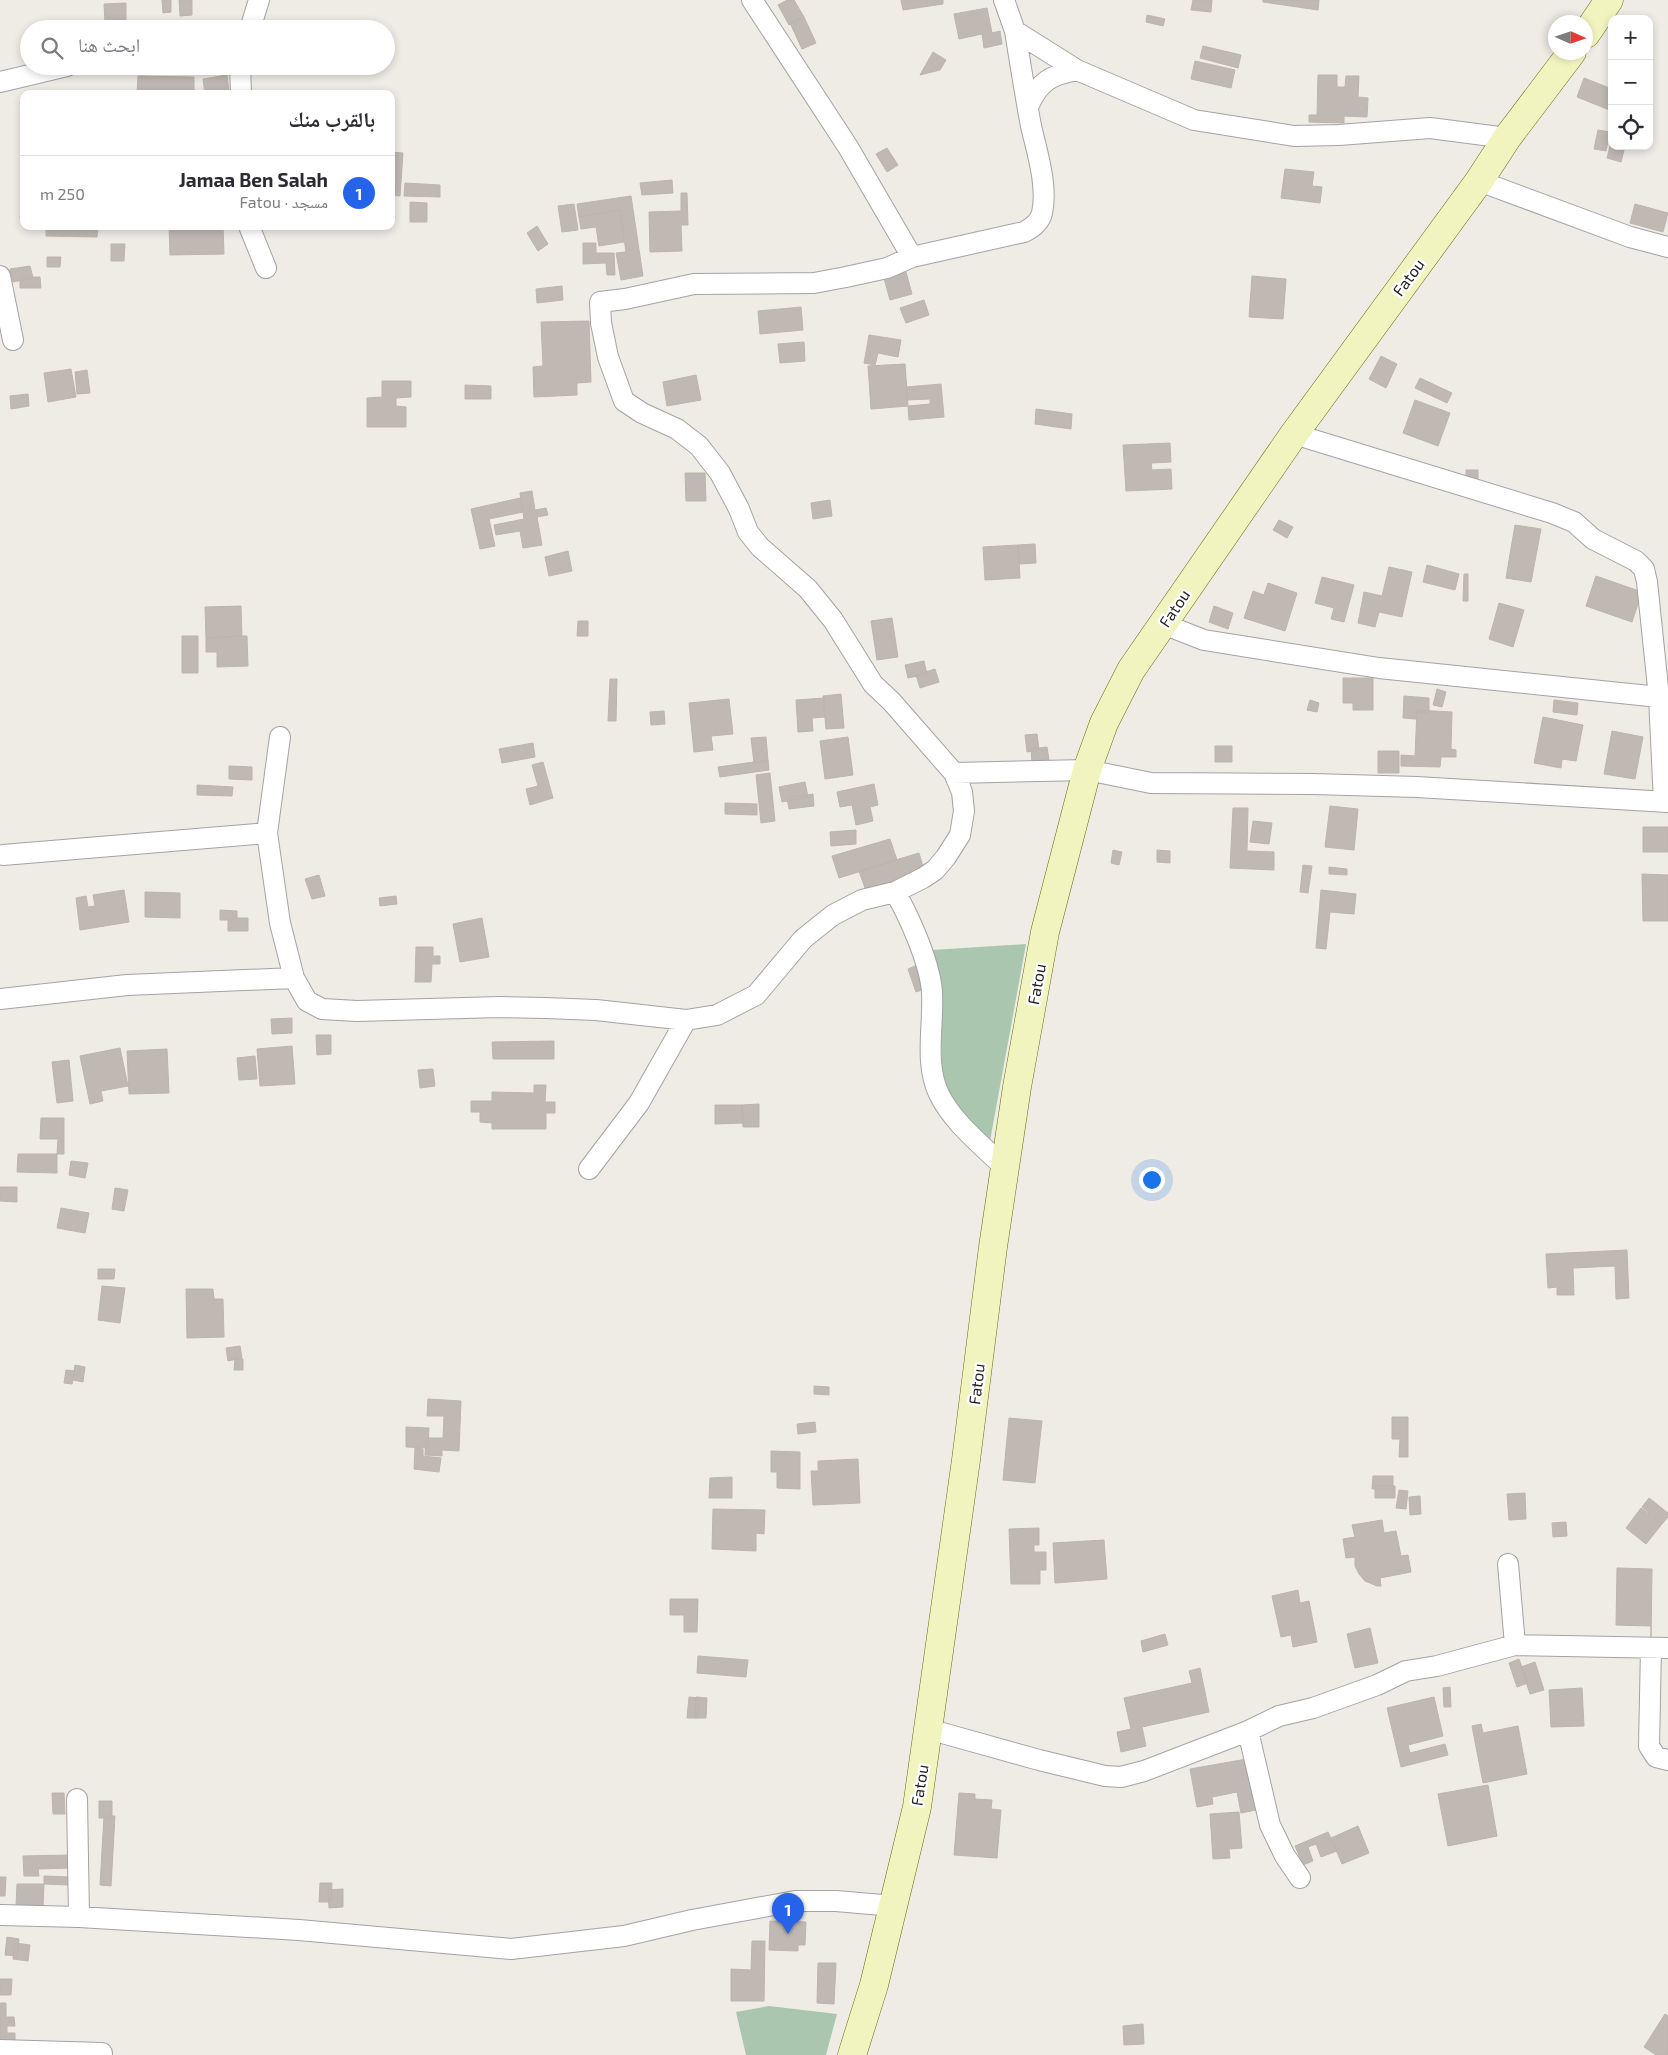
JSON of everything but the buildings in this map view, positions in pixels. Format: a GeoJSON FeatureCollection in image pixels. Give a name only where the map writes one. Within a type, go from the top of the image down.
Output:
{"type":"FeatureCollection","features":[{"type":"Feature","properties":{"kind":"street"},"geometry":{"type":"LineString","coordinates":[[253,20],[259,0]]}},
{"type":"Feature","properties":{"kind":"street"},"geometry":{"type":"LineString","coordinates":[[752,0],[848,147],[912,257]]}},
{"type":"Feature","properties":{"kind":"street"},"geometry":{"type":"LineString","coordinates":[[280,737],[267,832],[280,923],[294,978],[307,1001],[322,1009],[357,1011],[500,1007],[596,1010],[686,1020],[717,1016],[756,995],[803,939],[833,915],[862,900],[895,892],[935,870],[946,858],[960,835],[964,811],[962,792],[954,773],[892,702],[873,684],[833,620],[808,589],[760,547],[748,532],[739,509],[720,473],[699,446],[677,429],[642,413],[624,401],[608,357],[601,323],[600,302],[624,299],[694,284],[814,283],[887,268],[912,257],[993,240],[1024,232],[1033,227],[1041,215],[1043,203],[1040,162],[1015,31],[1004,0]]}},
{"type":"Feature","properties":{"kind":"street"},"geometry":{"type":"LineString","coordinates":[[1593,24],[1609,0]]}},
{"type":"Feature","properties":{"kind":"street"},"geometry":{"type":"LineString","coordinates":[[1015,31],[1078,70],[1194,120],[1294,136],[1339,135],[1430,128],[1507,138]]}},
{"type":"Feature","properties":{"kind":"street","name":"Fatou"},"geometry":{"type":"LineString","coordinates":[[852,2055],[874,1985],[917,1807],[1017,1087],[1046,932],[1087,770],[1104,723],[1127,679],[1163,624],[1294,434],[1479,182],[1507,138],[1566,60]]}},
{"type":"Feature","properties":{"kind":"street"},"geometry":{"type":"LineString","coordinates":[[1028,107],[1041,85],[1055,75],[1078,70]]}},
{"type":"Feature","properties":{"kind":"street"},"geometry":{"type":"LineString","coordinates":[[0,82],[29,75]]}},
{"type":"Feature","properties":{"kind":"street"},"geometry":{"type":"LineString","coordinates":[[240,75],[241,90]]}},
{"type":"Feature","properties":{"kind":"street"},"geometry":{"type":"LineString","coordinates":[[1479,182],[1630,236],[1668,247]]}},
{"type":"Feature","properties":{"kind":"street"},"geometry":{"type":"LineString","coordinates":[[251,230],[266,268]]}},
{"type":"Feature","properties":{"kind":"street"},"geometry":{"type":"LineString","coordinates":[[0,276],[12,340]]}},
{"type":"Feature","properties":{"kind":"street"},"geometry":{"type":"LineString","coordinates":[[954,773],[1087,770],[1150,783],[1332,784],[1666,802],[1659,697],[1647,582],[1644,569],[1636,561],[1593,539],[1574,522],[1294,434]]}},
{"type":"Feature","properties":{"kind":"street"},"geometry":{"type":"LineString","coordinates":[[1163,624],[1204,640],[1379,668],[1659,697]]}},
{"type":"Feature","properties":{"kind":"street"},"geometry":{"type":"LineString","coordinates":[[3,855],[267,832]]}},
{"type":"Feature","properties":{"kind":"street"},"geometry":{"type":"LineString","coordinates":[[895,892],[926,964],[932,991],[932,1070],[938,1092],[957,1122],[1005,1168]]}},
{"type":"Feature","properties":{"kind":"street"},"geometry":{"type":"LineString","coordinates":[[0,999],[127,985],[294,978]]}},
{"type":"Feature","properties":{"kind":"street"},"geometry":{"type":"LineString","coordinates":[[589,1169],[638,1102],[686,1020]]}},
{"type":"Feature","properties":{"kind":"street"},"geometry":{"type":"LineString","coordinates":[[1508,1564],[1515,1645]]}},
{"type":"Feature","properties":{"kind":"street"},"geometry":{"type":"LineString","coordinates":[[928,1729],[1105,1776],[1121,1777],[1144,1771],[1248,1731],[1279,1716],[1313,1708],[1377,1686],[1406,1671],[1437,1666],[1515,1645],[1660,1648],[1649,1746],[1656,1757],[1668,1760]]}},
{"type":"Feature","properties":{"kind":"street"},"geometry":{"type":"LineString","coordinates":[[1248,1731],[1270,1825],[1285,1856],[1300,1878]]}},
{"type":"Feature","properties":{"kind":"street"},"geometry":{"type":"LineString","coordinates":[[77,1799],[79,1917]]}},
{"type":"Feature","properties":{"kind":"street"},"geometry":{"type":"LineString","coordinates":[[0,1915],[79,1917],[299,1930],[510,1949],[624,1936],[795,1900],[894,1906]]}},
{"type":"Feature","properties":{"kind":"street"},"geometry":{"type":"LineString","coordinates":[[0,2050],[102,2053]]}},
{"type":"Feature","properties":{"kind":"green space"},"geometry":{"type":"Polygon","coordinates":[[[1026,944],[990,1141],[987,1144],[942,1089],[941,1009],[932,950],[1026,944]]]}},
{"type":"Feature","properties":{"kind":"green space"},"geometry":{"type":"Polygon","coordinates":[[[769,2006],[837,2014],[826,2055],[746,2055],[736,2012],[769,2006]]]}},
{"type":"Feature","properties":{"kind":"place","name":"Jamaa Ben Salah"},"geometry":{"type":"Point","coordinates":[788,1934]}}]}
